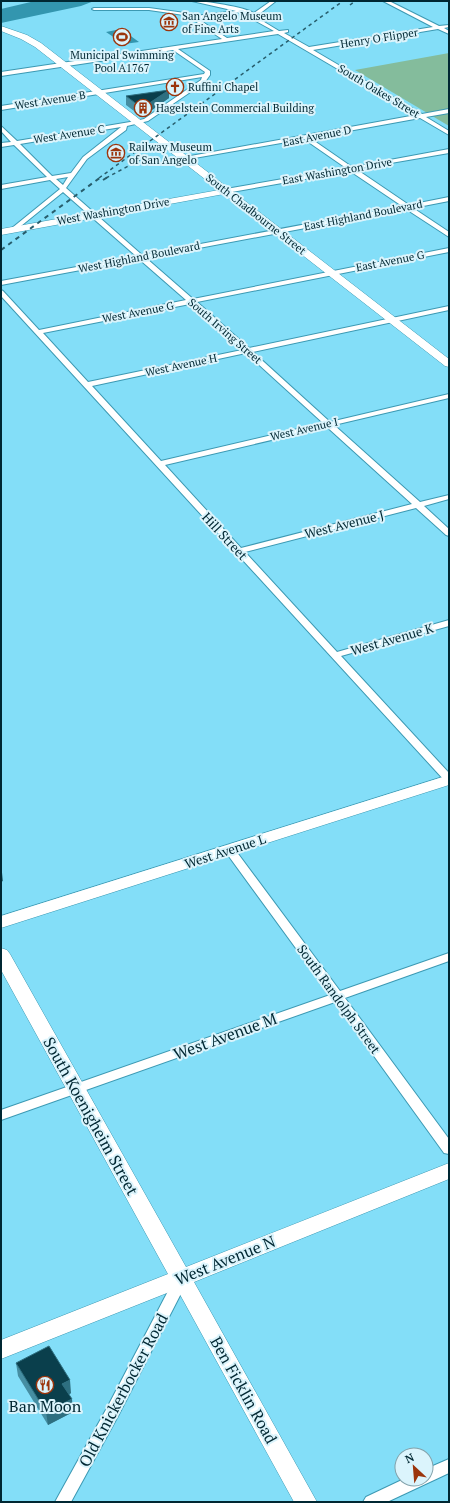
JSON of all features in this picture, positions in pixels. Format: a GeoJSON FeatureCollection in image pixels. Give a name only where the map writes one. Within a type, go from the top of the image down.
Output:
{"type":"FeatureCollection","features":[{"type":"Feature","properties":{"kind":"main road","name":"South Chadbourne Street"},"geometry":{"type":"LineString","coordinates":[[1,28],[34,42],[449,364]]}},
{"type":"Feature","properties":{"kind":"main road","name":"West Washington Drive"},"geometry":{"type":"LineString","coordinates":[[1,232],[226,191]]}},
{"type":"Feature","properties":{"kind":"main road","name":"West Avenue L"},"geometry":{"type":"LineString","coordinates":[[1,922],[449,779]]}},
{"type":"Feature","properties":{"kind":"main road","name":"South Koenigheim Street"},"geometry":{"type":"LineString","coordinates":[[1,954],[182,1278]]}},
{"type":"Feature","properties":{"kind":"main road","name":"West Avenue N"},"geometry":{"type":"LineString","coordinates":[[1,1350],[449,1171]]}},
{"type":"Feature","properties":{"kind":"main road","name":"Ben Ficklin Road"},"geometry":{"type":"LineString","coordinates":[[182,1278],[306,1502]]}},
{"type":"Feature","properties":{"kind":"street","name":"South Oakes Street"},"geometry":{"type":"LineString","coordinates":[[194,1],[256,14],[306,45],[309,49]]}},
{"type":"Feature","properties":{"kind":"street"},"geometry":{"type":"LineString","coordinates":[[256,14],[274,1]]}},
{"type":"Feature","properties":{"kind":"street"},"geometry":{"type":"LineString","coordinates":[[385,1],[449,33]]}},
{"type":"Feature","properties":{"kind":"street"},"geometry":{"type":"LineString","coordinates":[[94,9],[149,9],[185,14],[194,18],[226,40]]}},
{"type":"Feature","properties":{"kind":"street","name":"South Oakes Street"},"geometry":{"type":"LineString","coordinates":[[247,11],[249,15],[278,33],[309,49],[449,133]]}},
{"type":"Feature","properties":{"kind":"street"},"geometry":{"type":"LineString","coordinates":[[194,18],[247,11]]}},
{"type":"Feature","properties":{"kind":"street","name":"Henry O Flipper"},"geometry":{"type":"LineString","coordinates":[[309,49],[449,26]]}},
{"type":"Feature","properties":{"kind":"street"},"geometry":{"type":"LineString","coordinates":[[1,74],[286,32]]}},
{"type":"Feature","properties":{"kind":"street"},"geometry":{"type":"LineString","coordinates":[[174,48],[202,67],[208,72],[207,75]]}},
{"type":"Feature","properties":{"kind":"street","name":"West Avenue B"},"geometry":{"type":"LineString","coordinates":[[1,108],[207,75]]}},
{"type":"Feature","properties":{"kind":"street","name":"West Avenue C"},"geometry":{"type":"LineString","coordinates":[[1,145],[138,123],[146,120],[203,81],[207,75]]}},
{"type":"Feature","properties":{"kind":"street","name":"East Avenue D"},"geometry":{"type":"LineString","coordinates":[[185,159],[449,111]]}},
{"type":"Feature","properties":{"kind":"street"},"geometry":{"type":"LineString","coordinates":[[14,229],[63,189],[86,158],[124,129],[124,126]]}},
{"type":"Feature","properties":{"kind":"street","name":"South Irving Street"},"geometry":{"type":"LineString","coordinates":[[1,128],[63,189],[248,351],[449,532]]}},
{"type":"Feature","properties":{"kind":"street"},"geometry":{"type":"LineString","coordinates":[[306,138],[449,235]]}},
{"type":"Feature","properties":{"kind":"street","name":"East Washington Drive"},"geometry":{"type":"LineString","coordinates":[[226,191],[449,151]]}},
{"type":"Feature","properties":{"kind":"street"},"geometry":{"type":"LineString","coordinates":[[1,187],[73,174]]}},
{"type":"Feature","properties":{"kind":"street","name":"East Highland Boulevard"},"geometry":{"type":"LineString","coordinates":[[278,231],[449,199]]}},
{"type":"Feature","properties":{"kind":"street","name":"West Highland Boulevard"},"geometry":{"type":"LineString","coordinates":[[1,283],[278,231]]}},
{"type":"Feature","properties":{"kind":"street","name":"East Avenue G"},"geometry":{"type":"LineString","coordinates":[[332,273],[449,250]]}},
{"type":"Feature","properties":{"kind":"street","name":"West Avenue G"},"geometry":{"type":"LineString","coordinates":[[38,332],[332,273]]}},
{"type":"Feature","properties":{"kind":"street","name":"Hill Street"},"geometry":{"type":"LineString","coordinates":[[1,292],[449,779]]}},
{"type":"Feature","properties":{"kind":"street","name":"West Avenue H"},"geometry":{"type":"LineString","coordinates":[[87,385],[394,321],[449,308]]}},
{"type":"Feature","properties":{"kind":"street","name":"West Avenue I"},"geometry":{"type":"LineString","coordinates":[[159,464],[449,396]]}},
{"type":"Feature","properties":{"kind":"street","name":"West Avenue J"},"geometry":{"type":"LineString","coordinates":[[239,551],[449,497]]}},
{"type":"Feature","properties":{"kind":"street","name":"West Avenue K"},"geometry":{"type":"LineString","coordinates":[[335,655],[449,623]]}},
{"type":"Feature","properties":{"kind":"street","name":"South Randolph Street"},"geometry":{"type":"LineString","coordinates":[[229,849],[449,1149]]}},
{"type":"Feature","properties":{"kind":"street","name":"West Avenue M"},"geometry":{"type":"LineString","coordinates":[[1,1115],[449,957]]}},
{"type":"Feature","properties":{"kind":"street","name":"Old Knickerbocker Road"},"geometry":{"type":"LineString","coordinates":[[63,1502],[114,1411],[182,1278]]}},
{"type":"Feature","properties":{"kind":"street"},"geometry":{"type":"LineString","coordinates":[[434,1473],[449,1466]]}},
{"type":"Feature","properties":{"kind":"street"},"geometry":{"type":"LineString","coordinates":[[371,1502],[403,1487]]}},
{"type":"Feature","properties":{"kind":"green space"},"geometry":{"type":"Polygon","coordinates":[[[449,53],[449,126],[355,70],[449,53]]]}},
{"type":"Feature","properties":{"kind":"water"},"geometry":{"type":"Polygon","coordinates":[[[35,1],[94,1],[81,6],[1,23],[1,9],[35,1]]]}},
{"type":"Feature","properties":{"kind":"water","name":"Municipal Swimming Pool A1767"},"geometry":{"type":"Polygon","coordinates":[[[121,29],[139,42],[124,44],[106,32],[121,29]]]}},
{"type":"Feature","properties":{"kind":"building"},"geometry":{"type":"Polygon","coordinates":[[[169,90],[142,108],[126,96],[169,90]]]}},
{"type":"Feature","properties":{"kind":"building","name":"Ban Moon"},"geometry":{"type":"Polygon","coordinates":[[[49,1346],[70,1380],[62,1384],[72,1399],[46,1412],[16,1363],[49,1346]]]}},
{"type":"Feature","properties":{"kind":"railway"},"geometry":{"type":"LineString","coordinates":[[99,178],[343,1]]}},
{"type":"Feature","properties":{"kind":"railway"},"geometry":{"type":"LineString","coordinates":[[350,5],[355,1]]}},
{"type":"Feature","properties":{"kind":"railway"},"geometry":{"type":"LineString","coordinates":[[106,178],[149,155]]}},
{"type":"Feature","properties":{"kind":"railway"},"geometry":{"type":"LineString","coordinates":[[1,250],[101,177]]}},
{"type":"Feature","properties":{"kind":"railway"},"geometry":{"type":"LineString","coordinates":[[103,180],[108,177]]}},
{"type":"Feature","properties":{"kind":"place","name":"San Angelo Museum of Fine Arts"},"geometry":{"type":"Point","coordinates":[169,22]}},
{"type":"Feature","properties":{"kind":"place","name":"Municipal Swimming Pool A1767"},"geometry":{"type":"Point","coordinates":[122,37]}},
{"type":"Feature","properties":{"kind":"place","name":"Ruffini Chapel"},"geometry":{"type":"Point","coordinates":[175,87]}},
{"type":"Feature","properties":{"kind":"place","name":"Hagelstein Commercial Building"},"geometry":{"type":"Point","coordinates":[143,108]}},
{"type":"Feature","properties":{"kind":"place","name":"Railway Museum of San Angelo"},"geometry":{"type":"Point","coordinates":[116,153]}},
{"type":"Feature","properties":{"kind":"place","name":"Ban Moon"},"geometry":{"type":"Point","coordinates":[45,1385]}}]}
